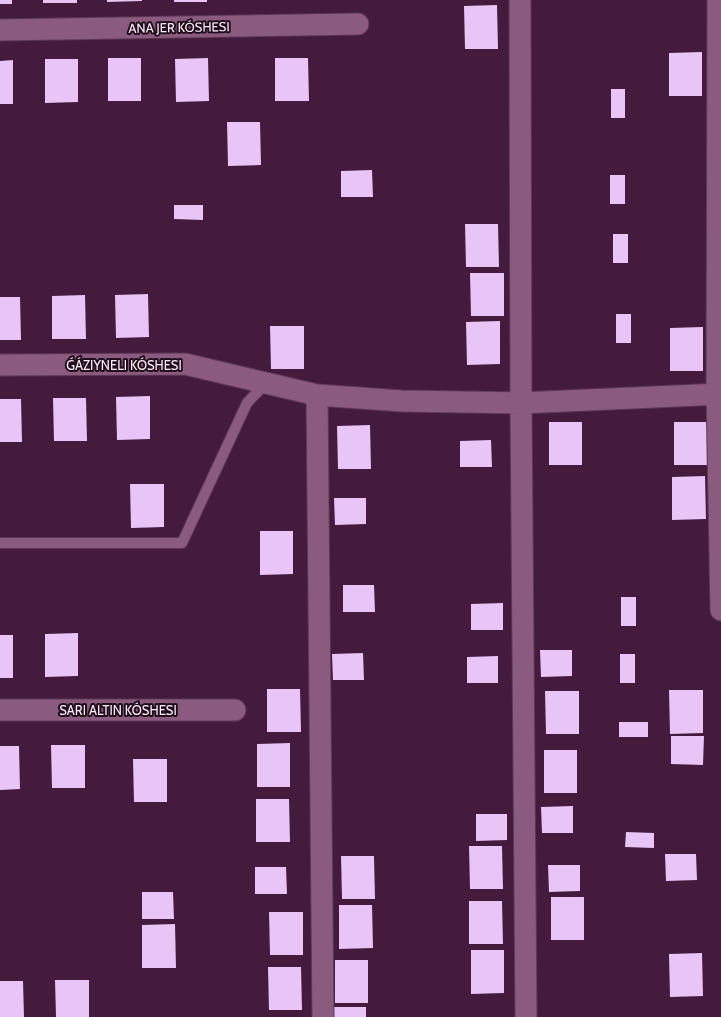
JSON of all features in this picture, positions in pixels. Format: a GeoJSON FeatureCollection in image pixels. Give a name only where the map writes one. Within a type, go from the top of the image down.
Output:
{"type":"FeatureCollection","features":[{"type":"Feature","properties":{"kind":"street"},"geometry":{"type":"LineString","coordinates":[[520,0],[521,403],[526,1017]]}},
{"type":"Feature","properties":{"kind":"street"},"geometry":{"type":"LineString","coordinates":[[718,0],[721,610]]}},
{"type":"Feature","properties":{"kind":"street","name":"ANA JER KÓSHESI"},"geometry":{"type":"LineString","coordinates":[[0,30],[358,24]]}},
{"type":"Feature","properties":{"kind":"street","name":"ǴÁZIYNELI KÓSHESI"},"geometry":{"type":"LineString","coordinates":[[0,365],[185,364],[317,395],[402,401],[521,403],[719,394]]}},
{"type":"Feature","properties":{"kind":"street"},"geometry":{"type":"LineString","coordinates":[[317,395],[323,1017]]}},
{"type":"Feature","properties":{"kind":"street"},"geometry":{"type":"LineString","coordinates":[[0,710],[235,710]]}},
{"type":"Feature","properties":{"kind":"lane"},"geometry":{"type":"LineString","coordinates":[[0,543],[182,543],[247,403],[266,383]]}},
{"type":"Feature","properties":{"kind":"building"},"geometry":{"type":"Polygon","coordinates":[[[0,0],[12,0],[12,4],[0,4],[0,0]]]}},
{"type":"Feature","properties":{"kind":"building"},"geometry":{"type":"Polygon","coordinates":[[[43,0],[77,0],[77,3],[43,3],[43,0]]]}},
{"type":"Feature","properties":{"kind":"building"},"geometry":{"type":"Polygon","coordinates":[[[107,0],[142,0],[142,1],[107,2],[107,0]]]}},
{"type":"Feature","properties":{"kind":"building"},"geometry":{"type":"Polygon","coordinates":[[[174,0],[207,0],[207,2],[174,2],[174,0]]]}},
{"type":"Feature","properties":{"kind":"building"},"geometry":{"type":"Polygon","coordinates":[[[497,5],[498,49],[465,49],[464,6],[497,5]]]}},
{"type":"Feature","properties":{"kind":"building"},"geometry":{"type":"Polygon","coordinates":[[[702,52],[702,96],[669,96],[669,53],[702,52]]]}},
{"type":"Feature","properties":{"kind":"building"},"geometry":{"type":"Polygon","coordinates":[[[108,58],[141,58],[141,101],[108,101],[108,58]]]}},
{"type":"Feature","properties":{"kind":"building"},"geometry":{"type":"Polygon","coordinates":[[[208,58],[209,101],[176,102],[175,59],[208,58]]]}},
{"type":"Feature","properties":{"kind":"building"},"geometry":{"type":"Polygon","coordinates":[[[275,58],[308,58],[309,101],[275,101],[275,58]]]}},
{"type":"Feature","properties":{"kind":"building"},"geometry":{"type":"Polygon","coordinates":[[[45,59],[78,59],[78,102],[45,103],[45,59]]]}},
{"type":"Feature","properties":{"kind":"building"},"geometry":{"type":"Polygon","coordinates":[[[13,60],[13,104],[0,104],[0,61],[13,60]]]}},
{"type":"Feature","properties":{"kind":"building"},"geometry":{"type":"Polygon","coordinates":[[[611,89],[625,89],[625,118],[611,118],[611,89]]]}},
{"type":"Feature","properties":{"kind":"building"},"geometry":{"type":"Polygon","coordinates":[[[227,122],[260,122],[261,165],[228,166],[227,122]]]}},
{"type":"Feature","properties":{"kind":"building"},"geometry":{"type":"Polygon","coordinates":[[[372,170],[373,197],[341,197],[341,171],[372,170]]]}},
{"type":"Feature","properties":{"kind":"building"},"geometry":{"type":"Polygon","coordinates":[[[610,175],[625,175],[625,204],[610,204],[610,175]]]}},
{"type":"Feature","properties":{"kind":"building"},"geometry":{"type":"Polygon","coordinates":[[[174,205],[203,205],[203,220],[174,219],[174,205]]]}},
{"type":"Feature","properties":{"kind":"building"},"geometry":{"type":"Polygon","coordinates":[[[465,224],[498,224],[499,267],[466,267],[465,224]]]}},
{"type":"Feature","properties":{"kind":"building"},"geometry":{"type":"Polygon","coordinates":[[[613,234],[628,234],[628,263],[613,263],[613,234]]]}},
{"type":"Feature","properties":{"kind":"building"},"geometry":{"type":"Polygon","coordinates":[[[470,273],[504,273],[504,316],[471,316],[470,273]]]}},
{"type":"Feature","properties":{"kind":"building"},"geometry":{"type":"Polygon","coordinates":[[[148,294],[149,337],[116,338],[115,295],[148,294]]]}},
{"type":"Feature","properties":{"kind":"building"},"geometry":{"type":"Polygon","coordinates":[[[85,295],[86,339],[52,339],[52,296],[85,295]]]}},
{"type":"Feature","properties":{"kind":"building"},"geometry":{"type":"Polygon","coordinates":[[[0,297],[20,297],[21,340],[0,340],[0,297]]]}},
{"type":"Feature","properties":{"kind":"building"},"geometry":{"type":"Polygon","coordinates":[[[616,314],[631,314],[631,343],[616,343],[616,314]]]}},
{"type":"Feature","properties":{"kind":"building"},"geometry":{"type":"Polygon","coordinates":[[[500,321],[500,364],[467,365],[466,322],[500,321]]]}},
{"type":"Feature","properties":{"kind":"building"},"geometry":{"type":"Polygon","coordinates":[[[270,326],[304,326],[304,369],[271,369],[270,326]]]}},
{"type":"Feature","properties":{"kind":"building"},"geometry":{"type":"Polygon","coordinates":[[[703,327],[703,371],[670,371],[670,328],[703,327]]]}},
{"type":"Feature","properties":{"kind":"building"},"geometry":{"type":"Polygon","coordinates":[[[150,396],[150,439],[117,440],[116,397],[150,396]]]}},
{"type":"Feature","properties":{"kind":"building"},"geometry":{"type":"Polygon","coordinates":[[[53,398],[86,398],[87,441],[54,441],[53,398]]]}},
{"type":"Feature","properties":{"kind":"building"},"geometry":{"type":"Polygon","coordinates":[[[0,399],[21,399],[22,442],[0,442],[0,399]]]}},
{"type":"Feature","properties":{"kind":"building"},"geometry":{"type":"Polygon","coordinates":[[[549,422],[582,422],[582,465],[549,465],[549,422]]]}},
{"type":"Feature","properties":{"kind":"building"},"geometry":{"type":"Polygon","coordinates":[[[674,422],[707,422],[707,465],[674,465],[674,422]]]}},
{"type":"Feature","properties":{"kind":"building"},"geometry":{"type":"Polygon","coordinates":[[[370,425],[371,469],[338,469],[337,426],[370,425]]]}},
{"type":"Feature","properties":{"kind":"building"},"geometry":{"type":"Polygon","coordinates":[[[491,440],[492,467],[460,467],[460,441],[491,440]]]}},
{"type":"Feature","properties":{"kind":"building"},"geometry":{"type":"Polygon","coordinates":[[[705,476],[706,519],[672,520],[672,477],[705,476]]]}},
{"type":"Feature","properties":{"kind":"building"},"geometry":{"type":"Polygon","coordinates":[[[130,484],[164,484],[164,527],[131,528],[130,484]]]}},
{"type":"Feature","properties":{"kind":"building"},"geometry":{"type":"Polygon","coordinates":[[[334,498],[366,498],[366,524],[335,525],[334,498]]]}},
{"type":"Feature","properties":{"kind":"building"},"geometry":{"type":"Polygon","coordinates":[[[260,531],[293,531],[293,574],[260,575],[260,531]]]}},
{"type":"Feature","properties":{"kind":"building"},"geometry":{"type":"Polygon","coordinates":[[[343,585],[374,585],[375,612],[343,612],[343,585]]]}},
{"type":"Feature","properties":{"kind":"building"},"geometry":{"type":"Polygon","coordinates":[[[621,597],[636,597],[636,626],[621,626],[621,597]]]}},
{"type":"Feature","properties":{"kind":"building"},"geometry":{"type":"Polygon","coordinates":[[[503,603],[503,630],[471,630],[471,604],[503,603]]]}},
{"type":"Feature","properties":{"kind":"building"},"geometry":{"type":"Polygon","coordinates":[[[78,633],[78,676],[45,677],[45,634],[78,633]]]}},
{"type":"Feature","properties":{"kind":"building"},"geometry":{"type":"Polygon","coordinates":[[[0,635],[13,635],[13,678],[0,678],[0,635]]]}},
{"type":"Feature","properties":{"kind":"building"},"geometry":{"type":"Polygon","coordinates":[[[540,650],[572,650],[572,676],[541,677],[540,650]]]}},
{"type":"Feature","properties":{"kind":"building"},"geometry":{"type":"Polygon","coordinates":[[[363,653],[364,680],[333,680],[332,654],[363,653]]]}},
{"type":"Feature","properties":{"kind":"building"},"geometry":{"type":"Polygon","coordinates":[[[620,654],[635,654],[635,683],[620,683],[620,654]]]}},
{"type":"Feature","properties":{"kind":"building"},"geometry":{"type":"Polygon","coordinates":[[[498,656],[498,683],[467,683],[467,657],[498,656]]]}},
{"type":"Feature","properties":{"kind":"building"},"geometry":{"type":"Polygon","coordinates":[[[267,689],[300,689],[301,732],[267,732],[267,689]]]}},
{"type":"Feature","properties":{"kind":"building"},"geometry":{"type":"Polygon","coordinates":[[[669,690],[703,690],[703,733],[670,734],[669,690]]]}},
{"type":"Feature","properties":{"kind":"building"},"geometry":{"type":"Polygon","coordinates":[[[545,691],[579,691],[579,734],[546,734],[545,691]]]}},
{"type":"Feature","properties":{"kind":"building"},"geometry":{"type":"Polygon","coordinates":[[[619,722],[648,722],[648,737],[619,737],[619,722]]]}},
{"type":"Feature","properties":{"kind":"building"},"geometry":{"type":"Polygon","coordinates":[[[671,736],[704,736],[703,765],[671,764],[671,736]]]}},
{"type":"Feature","properties":{"kind":"building"},"geometry":{"type":"Polygon","coordinates":[[[290,743],[290,787],[257,787],[257,744],[290,743]]]}},
{"type":"Feature","properties":{"kind":"building"},"geometry":{"type":"Polygon","coordinates":[[[51,745],[85,745],[85,788],[52,788],[51,745]]]}},
{"type":"Feature","properties":{"kind":"building"},"geometry":{"type":"Polygon","coordinates":[[[0,746],[19,746],[20,789],[0,790],[0,746]]]}},
{"type":"Feature","properties":{"kind":"building"},"geometry":{"type":"Polygon","coordinates":[[[544,750],[577,750],[577,793],[544,793],[544,750]]]}},
{"type":"Feature","properties":{"kind":"building"},"geometry":{"type":"Polygon","coordinates":[[[133,759],[167,759],[167,802],[134,802],[133,759]]]}},
{"type":"Feature","properties":{"kind":"building"},"geometry":{"type":"Polygon","coordinates":[[[256,799],[289,799],[290,842],[256,842],[256,799]]]}},
{"type":"Feature","properties":{"kind":"building"},"geometry":{"type":"Polygon","coordinates":[[[573,806],[573,833],[542,833],[541,807],[573,806]]]}},
{"type":"Feature","properties":{"kind":"building"},"geometry":{"type":"Polygon","coordinates":[[[476,814],[507,814],[507,840],[476,841],[476,814]]]}},
{"type":"Feature","properties":{"kind":"building"},"geometry":{"type":"Polygon","coordinates":[[[626,832],[654,833],[654,848],[625,847],[626,832]]]}},
{"type":"Feature","properties":{"kind":"building"},"geometry":{"type":"Polygon","coordinates":[[[469,846],[502,846],[503,889],[470,889],[469,846]]]}},
{"type":"Feature","properties":{"kind":"building"},"geometry":{"type":"Polygon","coordinates":[[[665,854],[696,854],[697,880],[666,881],[665,854]]]}},
{"type":"Feature","properties":{"kind":"building"},"geometry":{"type":"Polygon","coordinates":[[[341,856],[374,856],[375,899],[342,899],[341,856]]]}},
{"type":"Feature","properties":{"kind":"building"},"geometry":{"type":"Polygon","coordinates":[[[548,865],[580,865],[580,891],[549,892],[548,865]]]}},
{"type":"Feature","properties":{"kind":"building"},"geometry":{"type":"Polygon","coordinates":[[[255,867],[286,867],[287,894],[255,894],[255,867]]]}},
{"type":"Feature","properties":{"kind":"building"},"geometry":{"type":"Polygon","coordinates":[[[142,892],[173,892],[174,919],[142,919],[142,892]]]}},
{"type":"Feature","properties":{"kind":"building"},"geometry":{"type":"Polygon","coordinates":[[[551,897],[584,897],[584,940],[551,940],[551,897]]]}},
{"type":"Feature","properties":{"kind":"building"},"geometry":{"type":"Polygon","coordinates":[[[469,901],[502,901],[503,944],[469,944],[469,901]]]}},
{"type":"Feature","properties":{"kind":"building"},"geometry":{"type":"Polygon","coordinates":[[[339,905],[372,905],[373,948],[339,949],[339,905]]]}},
{"type":"Feature","properties":{"kind":"building"},"geometry":{"type":"Polygon","coordinates":[[[269,912],[303,912],[303,955],[270,955],[269,912]]]}},
{"type":"Feature","properties":{"kind":"building"},"geometry":{"type":"Polygon","coordinates":[[[175,924],[176,968],[142,968],[142,925],[175,924]]]}},
{"type":"Feature","properties":{"kind":"building"},"geometry":{"type":"Polygon","coordinates":[[[471,950],[504,950],[504,993],[471,994],[471,950]]]}},
{"type":"Feature","properties":{"kind":"building"},"geometry":{"type":"Polygon","coordinates":[[[702,953],[703,996],[670,997],[669,954],[702,953]]]}},
{"type":"Feature","properties":{"kind":"building"},"geometry":{"type":"Polygon","coordinates":[[[335,960],[368,960],[368,1003],[335,1003],[335,960]]]}},
{"type":"Feature","properties":{"kind":"building"},"geometry":{"type":"Polygon","coordinates":[[[268,967],[301,967],[302,1010],[269,1010],[268,967]]]}},
{"type":"Feature","properties":{"kind":"building"},"geometry":{"type":"Polygon","coordinates":[[[55,980],[89,980],[89,1017],[56,1017],[55,980]]]}},
{"type":"Feature","properties":{"kind":"building"},"geometry":{"type":"Polygon","coordinates":[[[0,981],[23,981],[24,1017],[0,1017],[0,981]]]}},
{"type":"Feature","properties":{"kind":"building"},"geometry":{"type":"Polygon","coordinates":[[[333,1007],[366,1007],[366,1017],[333,1017],[333,1007]]]}}]}
